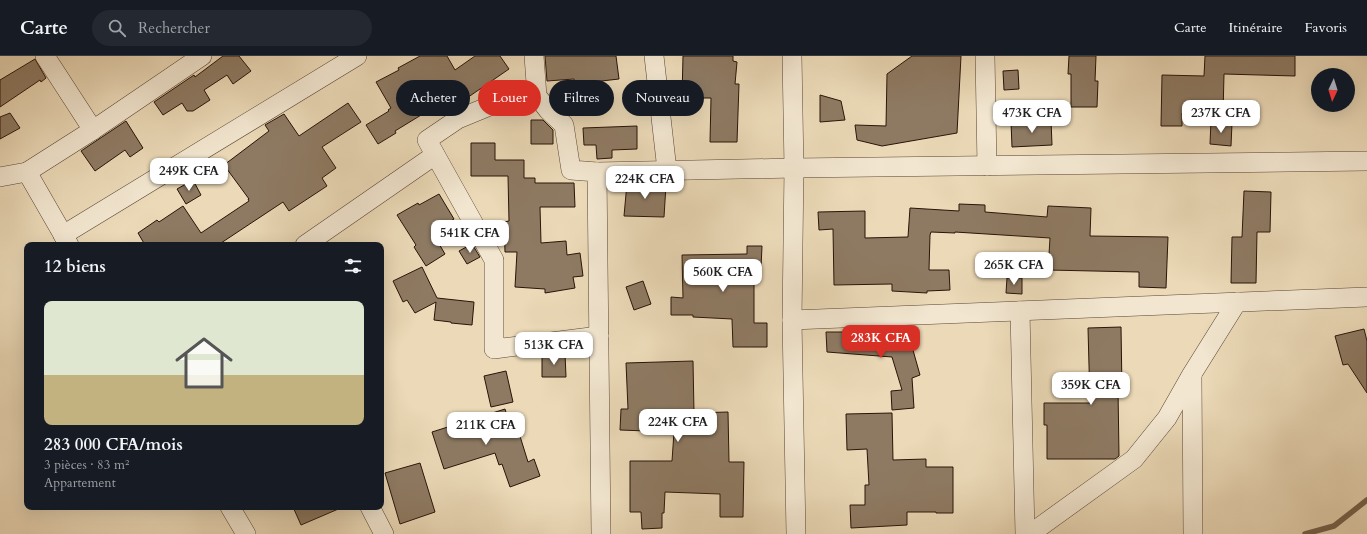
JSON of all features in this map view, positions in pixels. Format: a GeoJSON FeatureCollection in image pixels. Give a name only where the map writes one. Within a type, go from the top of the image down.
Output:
{"type":"FeatureCollection","features":[{"type":"Feature","properties":{"kind":"street"},"geometry":{"type":"LineString","coordinates":[[45,56],[93,130]]}},
{"type":"Feature","properties":{"kind":"street"},"geometry":{"type":"LineString","coordinates":[[0,177],[26,172],[93,130],[202,56]]}},
{"type":"Feature","properties":{"kind":"street"},"geometry":{"type":"LineString","coordinates":[[26,172],[66,240],[357,56]]}},
{"type":"Feature","properties":{"kind":"street"},"geometry":{"type":"LineString","coordinates":[[534,56],[536,80]]}},
{"type":"Feature","properties":{"kind":"street"},"geometry":{"type":"LineString","coordinates":[[654,56],[667,170]]}},
{"type":"Feature","properties":{"kind":"street"},"geometry":{"type":"LineString","coordinates":[[792,56],[794,168],[792,320],[796,534]]}},
{"type":"Feature","properties":{"kind":"street"},"geometry":{"type":"LineString","coordinates":[[985,56],[987,166]]}},
{"type":"Feature","properties":{"kind":"street"},"geometry":{"type":"LineString","coordinates":[[541,101],[564,125],[571,170],[597,172],[1367,161]]}},
{"type":"Feature","properties":{"kind":"street"},"geometry":{"type":"LineString","coordinates":[[478,110],[458,118],[427,140],[494,260],[494,349],[599,336]]}},
{"type":"Feature","properties":{"kind":"street"},"geometry":{"type":"LineString","coordinates":[[309,242],[435,155]]}},
{"type":"Feature","properties":{"kind":"street"},"geometry":{"type":"LineString","coordinates":[[597,172],[601,534]]}},
{"type":"Feature","properties":{"kind":"street"},"geometry":{"type":"LineString","coordinates":[[792,320],[1367,297]]}},
{"type":"Feature","properties":{"kind":"street"},"geometry":{"type":"LineString","coordinates":[[1030,534],[1134,459],[1167,418],[1192,374],[1237,302]]}},
{"type":"Feature","properties":{"kind":"street"},"geometry":{"type":"LineString","coordinates":[[1020,312],[1025,534]]}},
{"type":"Feature","properties":{"kind":"street"},"geometry":{"type":"LineString","coordinates":[[1192,374],[1193,534]]}},
{"type":"Feature","properties":{"kind":"street"},"geometry":{"type":"LineString","coordinates":[[232,510],[246,534]]}},
{"type":"Feature","properties":{"kind":"street"},"geometry":{"type":"LineString","coordinates":[[372,510],[384,534]]}},
{"type":"Feature","properties":{"kind":"building"},"geometry":{"type":"Polygon","coordinates":[[[223,56],[239,56],[251,71],[233,84],[227,75],[204,90],[210,100],[193,111],[187,111],[182,103],[163,115],[154,102],[194,75],[195,77],[223,56]]]}},
{"type":"Feature","properties":{"kind":"building"},"geometry":{"type":"Polygon","coordinates":[[[420,56],[447,56],[455,70],[475,56],[500,56],[509,69],[493,80],[478,80],[478,90],[470,96],[470,80],[396,80],[396,116],[420,116],[395,131],[396,133],[378,144],[366,125],[389,111],[388,110],[391,108],[376,82],[399,70],[398,68],[420,56]]]}},
{"type":"Feature","properties":{"kind":"building"},"geometry":{"type":"Polygon","coordinates":[[[545,56],[616,56],[619,79],[574,79],[547,81],[545,56]]]}},
{"type":"Feature","properties":{"kind":"building"},"geometry":{"type":"Polygon","coordinates":[[[683,56],[733,56],[733,61],[737,62],[735,84],[739,84],[737,142],[710,142],[711,98],[704,98],[704,80],[682,80],[683,56]]]}},
{"type":"Feature","properties":{"kind":"building"},"geometry":{"type":"Polygon","coordinates":[[[912,56],[961,56],[957,133],[882,146],[857,140],[855,125],[886,126],[887,74],[912,56]]]}},
{"type":"Feature","properties":{"kind":"building"},"geometry":{"type":"Polygon","coordinates":[[[1069,56],[1096,56],[1095,81],[1098,81],[1097,107],[1071,107],[1071,74],[1068,74],[1069,56]]]}},
{"type":"Feature","properties":{"kind":"building"},"geometry":{"type":"Polygon","coordinates":[[[1205,56],[1295,56],[1295,76],[1224,74],[1223,114],[1182,113],[1182,126],[1161,126],[1162,75],[1204,76],[1205,56]]]}},
{"type":"Feature","properties":{"kind":"building"},"geometry":{"type":"Polygon","coordinates":[[[35,59],[46,78],[41,82],[40,80],[0,107],[0,80],[35,59]]]}},
{"type":"Feature","properties":{"kind":"building"},"geometry":{"type":"Polygon","coordinates":[[[1018,70],[1019,89],[1004,90],[1003,71],[1018,70]]]}},
{"type":"Feature","properties":{"kind":"building"},"geometry":{"type":"Polygon","coordinates":[[[820,95],[841,101],[845,120],[820,122],[820,95]]]}},
{"type":"Feature","properties":{"kind":"building"},"geometry":{"type":"Polygon","coordinates":[[[348,103],[361,122],[322,147],[336,168],[322,178],[327,186],[289,211],[283,202],[223,242],[143,242],[138,233],[157,220],[159,222],[183,206],[201,233],[249,201],[224,165],[269,131],[265,125],[284,114],[299,136],[348,103]]]}},
{"type":"Feature","properties":{"kind":"building"},"geometry":{"type":"Polygon","coordinates":[[[10,113],[20,128],[0,139],[0,117],[10,113]]]}},
{"type":"Feature","properties":{"kind":"building"},"geometry":{"type":"Polygon","coordinates":[[[531,120],[543,120],[553,130],[553,144],[531,144],[531,120]]]}},
{"type":"Feature","properties":{"kind":"building"},"geometry":{"type":"Polygon","coordinates":[[[1051,120],[1052,145],[1012,147],[1011,122],[1051,120]]]}},
{"type":"Feature","properties":{"kind":"building"},"geometry":{"type":"Polygon","coordinates":[[[126,121],[143,148],[130,157],[125,150],[95,171],[81,151],[126,121]]]}},
{"type":"Feature","properties":{"kind":"building"},"geometry":{"type":"Polygon","coordinates":[[[1211,121],[1232,123],[1231,146],[1210,144],[1211,121]]]}},
{"type":"Feature","properties":{"kind":"building"},"geometry":{"type":"Polygon","coordinates":[[[637,126],[637,149],[612,150],[612,158],[597,159],[596,145],[584,145],[583,128],[637,126]]]}},
{"type":"Feature","properties":{"kind":"building"},"geometry":{"type":"Polygon","coordinates":[[[471,143],[495,143],[495,160],[524,160],[524,178],[535,178],[535,183],[574,183],[575,207],[540,207],[541,243],[566,241],[567,255],[580,253],[583,276],[573,277],[575,288],[545,293],[545,289],[515,287],[517,252],[505,252],[504,222],[509,221],[508,176],[471,176],[471,143]]]}},
{"type":"Feature","properties":{"kind":"building"},"geometry":{"type":"Polygon","coordinates":[[[193,180],[201,195],[186,204],[177,189],[193,180]]]}},
{"type":"Feature","properties":{"kind":"building"},"geometry":{"type":"Polygon","coordinates":[[[627,183],[666,185],[664,217],[624,216],[627,183]]]}},
{"type":"Feature","properties":{"kind":"building"},"geometry":{"type":"Polygon","coordinates":[[[1244,191],[1271,192],[1270,232],[1257,232],[1256,283],[1231,283],[1232,237],[1242,237],[1244,191]]]}},
{"type":"Feature","properties":{"kind":"building"},"geometry":{"type":"Polygon","coordinates":[[[439,194],[454,219],[432,232],[445,254],[426,266],[414,247],[416,245],[397,215],[418,203],[419,205],[439,194]]]}},
{"type":"Feature","properties":{"kind":"building"},"geometry":{"type":"Polygon","coordinates":[[[959,204],[985,205],[985,212],[1047,217],[1048,206],[1091,208],[1090,236],[1168,237],[1166,288],[1139,287],[1139,272],[1048,270],[1050,238],[955,232],[931,232],[930,235],[929,270],[949,270],[950,290],[927,291],[927,293],[892,291],[892,284],[834,285],[833,229],[819,230],[818,212],[865,211],[865,238],[908,237],[910,208],[959,211],[959,204]]]}},
{"type":"Feature","properties":{"kind":"building"},"geometry":{"type":"Polygon","coordinates":[[[472,244],[480,257],[467,264],[459,251],[472,244]]]}},
{"type":"Feature","properties":{"kind":"building"},"geometry":{"type":"Polygon","coordinates":[[[747,246],[762,246],[761,268],[754,268],[754,323],[767,323],[767,347],[733,347],[732,319],[693,317],[693,315],[671,315],[671,297],[683,298],[682,255],[747,254],[747,246]]]}},
{"type":"Feature","properties":{"kind":"building"},"geometry":{"type":"Polygon","coordinates":[[[422,267],[437,298],[474,302],[472,325],[434,320],[436,302],[415,313],[407,300],[403,302],[393,281],[422,267]]]}},
{"type":"Feature","properties":{"kind":"building"},"geometry":{"type":"Polygon","coordinates":[[[1007,278],[1022,278],[1022,294],[1006,293],[1007,278]]]}},
{"type":"Feature","properties":{"kind":"building"},"geometry":{"type":"Polygon","coordinates":[[[643,281],[651,304],[634,310],[626,287],[643,281]]]}},
{"type":"Feature","properties":{"kind":"building"},"geometry":{"type":"Polygon","coordinates":[[[1121,327],[1122,390],[1118,390],[1119,456],[1115,459],[1047,459],[1047,425],[1044,425],[1044,403],[1090,403],[1088,328],[1121,327]]]}},
{"type":"Feature","properties":{"kind":"building"},"geometry":{"type":"Polygon","coordinates":[[[873,328],[871,347],[909,336],[920,375],[912,378],[914,408],[892,410],[891,391],[902,390],[892,357],[827,352],[826,332],[846,332],[846,329],[873,328]]]}},
{"type":"Feature","properties":{"kind":"building"},"geometry":{"type":"Polygon","coordinates":[[[1364,329],[1367,341],[1367,393],[1348,364],[1343,365],[1335,336],[1364,329]]]}},
{"type":"Feature","properties":{"kind":"building"},"geometry":{"type":"Polygon","coordinates":[[[542,354],[565,354],[566,377],[542,377],[542,354]]]}},
{"type":"Feature","properties":{"kind":"building"},"geometry":{"type":"Polygon","coordinates":[[[693,361],[694,413],[728,412],[729,462],[744,462],[743,517],[720,517],[720,494],[665,492],[664,513],[662,513],[662,528],[642,529],[641,512],[630,512],[630,461],[672,461],[674,432],[620,430],[621,409],[628,409],[626,363],[693,361]]]}},
{"type":"Feature","properties":{"kind":"building"},"geometry":{"type":"Polygon","coordinates":[[[506,371],[513,402],[491,407],[484,376],[506,371]]]}},
{"type":"Feature","properties":{"kind":"building"},"geometry":{"type":"Polygon","coordinates":[[[505,409],[513,435],[519,433],[528,462],[534,459],[540,476],[510,487],[502,464],[499,465],[495,453],[444,469],[432,432],[505,409]]]}},
{"type":"Feature","properties":{"kind":"building"},"geometry":{"type":"Polygon","coordinates":[[[892,413],[893,460],[926,459],[926,467],[953,467],[953,513],[907,512],[907,525],[851,528],[850,505],[865,505],[865,485],[869,485],[867,449],[847,450],[846,414],[892,413]]]}},
{"type":"Feature","properties":{"kind":"building"},"geometry":{"type":"Polygon","coordinates":[[[420,463],[435,512],[400,524],[385,473],[420,463]]]}},
{"type":"Feature","properties":{"kind":"building"},"geometry":{"type":"Polygon","coordinates":[[[294,510],[336,510],[301,525],[294,510]]]}},
{"type":"Feature","properties":{"kind":"waterway"},"geometry":{"type":"LineString","coordinates":[[1305,534],[1334,526],[1367,500]]}}]}
